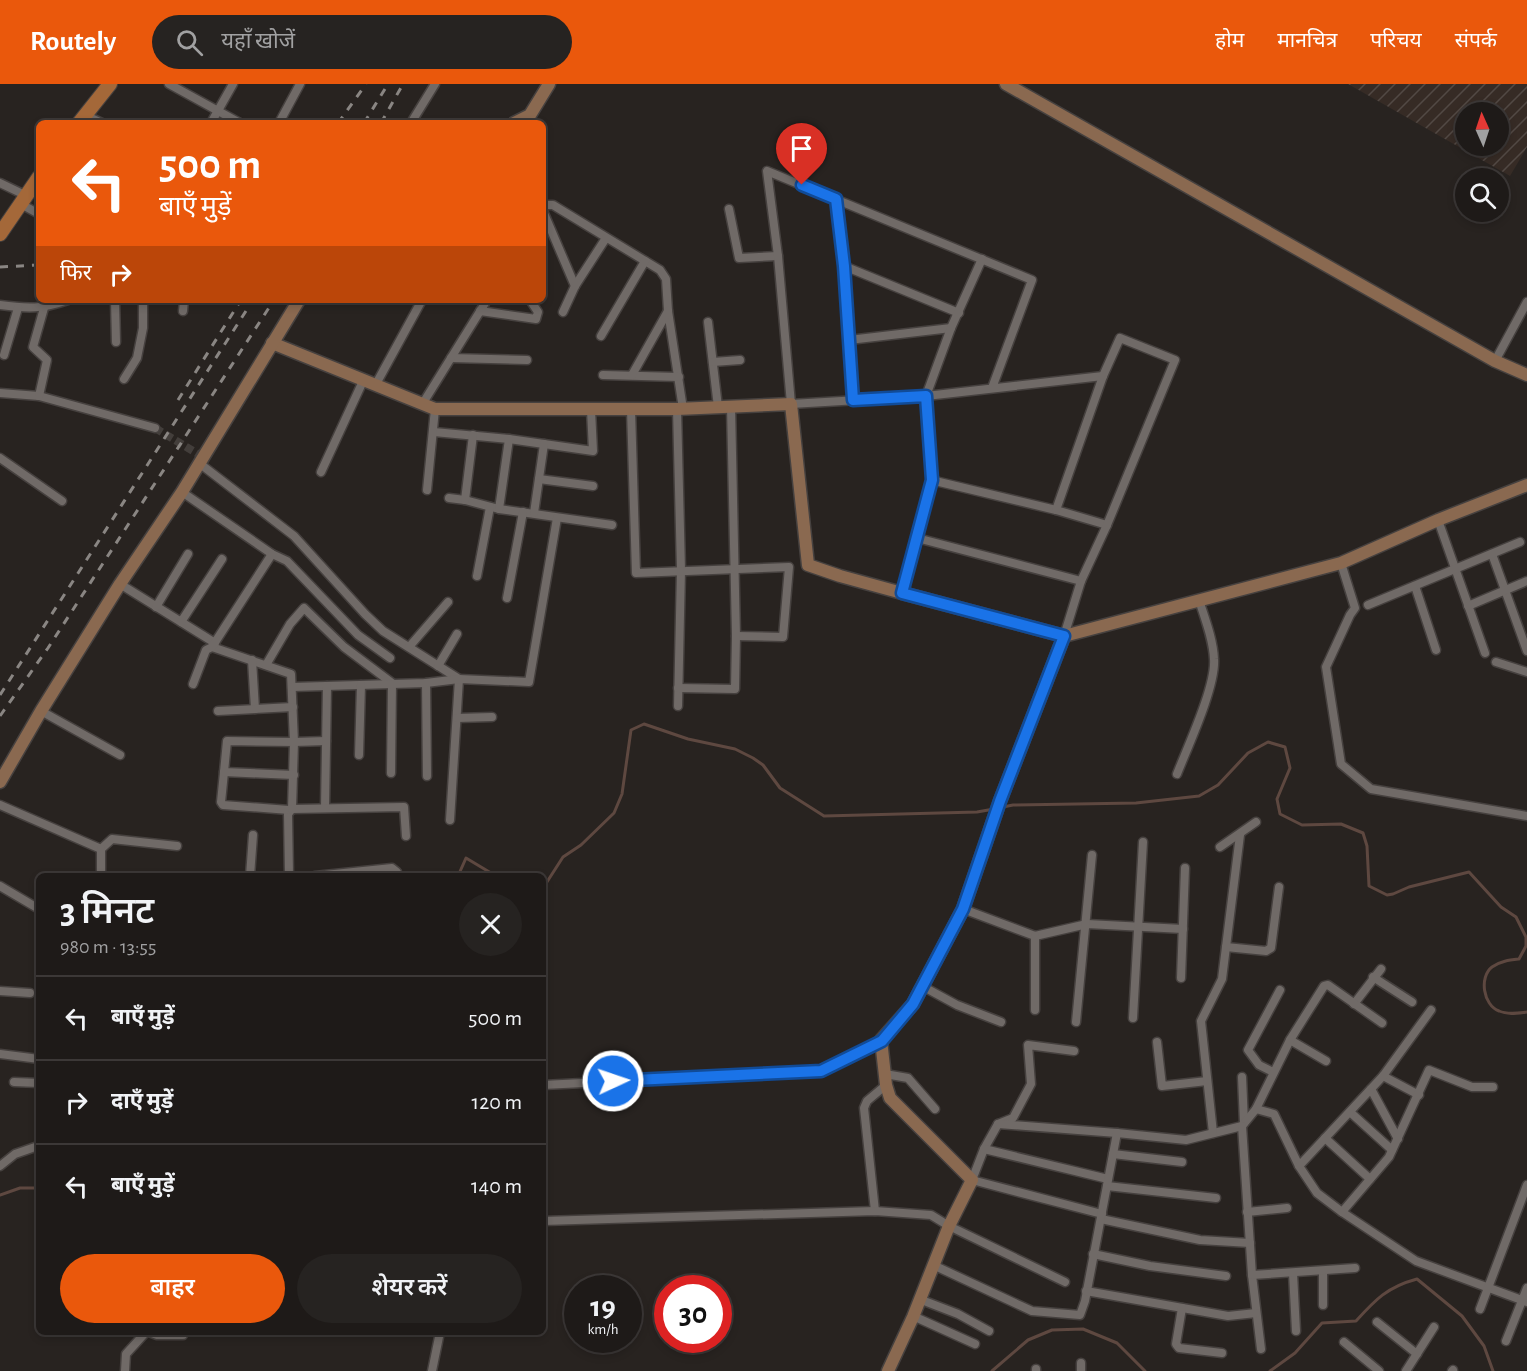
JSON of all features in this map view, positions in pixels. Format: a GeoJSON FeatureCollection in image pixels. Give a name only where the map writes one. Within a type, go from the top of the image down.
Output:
{"type":"FeatureCollection","features":[{"type":"Feature","properties":{"kind":"main road"},"geometry":{"type":"LineString","coordinates":[[82,119],[110,84]]}},
{"type":"Feature","properties":{"kind":"main road"},"geometry":{"type":"LineString","coordinates":[[1,231],[36,182]]}},
{"type":"Feature","properties":{"kind":"street"},"geometry":{"type":"LineString","coordinates":[[213,120],[233,84]]}},
{"type":"Feature","properties":{"kind":"street"},"geometry":{"type":"LineString","coordinates":[[281,120],[300,84]]}},
{"type":"Feature","properties":{"kind":"street"},"geometry":{"type":"LineString","coordinates":[[413,120],[435,84]]}},
{"type":"Feature","properties":{"kind":"street"},"geometry":{"type":"LineString","coordinates":[[520,120],[530,115],[549,84]]}},
{"type":"Feature","properties":{"kind":"street"},"geometry":{"type":"LineString","coordinates":[[1006,84],[1495,361],[1527,375]]}},
{"type":"Feature","properties":{"kind":"street"},"geometry":{"type":"LineString","coordinates":[[173,85],[234,120]]}},
{"type":"Feature","properties":{"kind":"street"},"geometry":{"type":"LineString","coordinates":[[992,388],[1032,280],[767,171],[778,256],[808,565],[840,576],[1064,636],[1341,563],[1438,520],[1527,485]]}},
{"type":"Feature","properties":{"kind":"street"},"geometry":{"type":"LineString","coordinates":[[0,183],[36,211]]}},
{"type":"Feature","properties":{"kind":"street"},"geometry":{"type":"LineString","coordinates":[[836,199],[844,266],[853,400]]}},
{"type":"Feature","properties":{"kind":"street"},"geometry":{"type":"LineString","coordinates":[[546,205],[553,205],[660,270],[666,279],[668,310],[679,377],[680,409],[681,570],[678,706]]}},
{"type":"Feature","properties":{"kind":"street"},"geometry":{"type":"LineString","coordinates":[[729,208],[739,258],[778,256]]}},
{"type":"Feature","properties":{"kind":"street"},"geometry":{"type":"LineString","coordinates":[[546,218],[575,286]]}},
{"type":"Feature","properties":{"kind":"street"},"geometry":{"type":"LineString","coordinates":[[563,312],[575,286],[606,238]]}},
{"type":"Feature","properties":{"kind":"street"},"geometry":{"type":"LineString","coordinates":[[902,593],[932,480],[926,396],[951,328],[982,259]]}},
{"type":"Feature","properties":{"kind":"street"},"geometry":{"type":"LineString","coordinates":[[601,336],[645,261]]}},
{"type":"Feature","properties":{"kind":"street"},"geometry":{"type":"LineString","coordinates":[[844,266],[959,313]]}},
{"type":"Feature","properties":{"kind":"street"},"geometry":{"type":"LineString","coordinates":[[0,305],[44,308],[59,303]]}},
{"type":"Feature","properties":{"kind":"street"},"geometry":{"type":"LineString","coordinates":[[115,303],[116,342]]}},
{"type":"Feature","properties":{"kind":"street"},"geometry":{"type":"LineString","coordinates":[[124,379],[137,358],[143,328],[143,303]]}},
{"type":"Feature","properties":{"kind":"street"},"geometry":{"type":"LineString","coordinates":[[183,311],[184,303]]}},
{"type":"Feature","properties":{"kind":"street"},"geometry":{"type":"LineString","coordinates":[[0,782],[120,584],[182,492],[297,303]]}},
{"type":"Feature","properties":{"kind":"street"},"geometry":{"type":"LineString","coordinates":[[376,384],[420,303]]}},
{"type":"Feature","properties":{"kind":"street"},"geometry":{"type":"LineString","coordinates":[[423,403],[485,303]]}},
{"type":"Feature","properties":{"kind":"street"},"geometry":{"type":"LineString","coordinates":[[480,311],[536,319],[538,312],[532,303]]}},
{"type":"Feature","properties":{"kind":"street"},"geometry":{"type":"LineString","coordinates":[[1495,361],[1527,303]]}},
{"type":"Feature","properties":{"kind":"street"},"geometry":{"type":"LineString","coordinates":[[4,355],[18,308]]}},
{"type":"Feature","properties":{"kind":"street"},"geometry":{"type":"LineString","coordinates":[[39,396],[47,360],[33,348],[44,308]]}},
{"type":"Feature","properties":{"kind":"street"},"geometry":{"type":"LineString","coordinates":[[632,375],[668,310]]}},
{"type":"Feature","properties":{"kind":"street"},"geometry":{"type":"LineString","coordinates":[[678,688],[735,689],[735,569],[724,407],[713,362],[708,322]]}},
{"type":"Feature","properties":{"kind":"street"},"geometry":{"type":"LineString","coordinates":[[849,340],[951,328]]}},
{"type":"Feature","properties":{"kind":"street"},"geometry":{"type":"LineString","coordinates":[[546,1085],[821,1071],[882,1041],[913,1004],[963,909],[1000,801],[1064,636],[1081,581],[1107,525],[1175,360],[1120,338],[1103,376],[1056,510]]}},
{"type":"Feature","properties":{"kind":"street"},"geometry":{"type":"LineString","coordinates":[[272,343],[435,409],[631,410],[791,404],[926,396],[1103,376]]}},
{"type":"Feature","properties":{"kind":"street"},"geometry":{"type":"LineString","coordinates":[[451,358],[526,360]]}},
{"type":"Feature","properties":{"kind":"street"},"geometry":{"type":"LineString","coordinates":[[713,362],[740,360]]}},
{"type":"Feature","properties":{"kind":"street"},"geometry":{"type":"LineString","coordinates":[[603,375],[679,377]]}},
{"type":"Feature","properties":{"kind":"street"},"geometry":{"type":"LineString","coordinates":[[321,472],[364,379]]}},
{"type":"Feature","properties":{"kind":"street"},"geometry":{"type":"LineString","coordinates":[[0,393],[39,396],[155,428]]}},
{"type":"Feature","properties":{"kind":"street"},"geometry":{"type":"LineString","coordinates":[[427,490],[435,409]]}},
{"type":"Feature","properties":{"kind":"street"},"geometry":{"type":"LineString","coordinates":[[434,432],[509,439],[593,451],[591,410]]}},
{"type":"Feature","properties":{"kind":"street"},"geometry":{"type":"LineString","coordinates":[[631,410],[636,573],[789,567],[783,638],[736,636]]}},
{"type":"Feature","properties":{"kind":"street"},"geometry":{"type":"LineString","coordinates":[[465,500],[473,435]]}},
{"type":"Feature","properties":{"kind":"street"},"geometry":{"type":"LineString","coordinates":[[477,576],[509,439]]}},
{"type":"Feature","properties":{"kind":"street"},"geometry":{"type":"LineString","coordinates":[[534,513],[544,444]]}},
{"type":"Feature","properties":{"kind":"street"},"geometry":{"type":"LineString","coordinates":[[0,458],[62,501]]}},
{"type":"Feature","properties":{"kind":"street"},"geometry":{"type":"LineString","coordinates":[[200,463],[294,536],[364,614],[383,630],[459,679]]}},
{"type":"Feature","properties":{"kind":"street"},"geometry":{"type":"LineString","coordinates":[[539,479],[593,486]]}},
{"type":"Feature","properties":{"kind":"street"},"geometry":{"type":"LineString","coordinates":[[932,480],[1056,510],[1107,525]]}},
{"type":"Feature","properties":{"kind":"street"},"geometry":{"type":"LineString","coordinates":[[182,492],[272,554],[287,561],[358,635],[390,658]]}},
{"type":"Feature","properties":{"kind":"street"},"geometry":{"type":"LineString","coordinates":[[449,498],[494,508],[612,525]]}},
{"type":"Feature","properties":{"kind":"street"},"geometry":{"type":"LineString","coordinates":[[507,598],[523,512]]}},
{"type":"Feature","properties":{"kind":"street"},"geometry":{"type":"LineString","coordinates":[[292,687],[426,683],[459,679],[530,682],[557,518]]}},
{"type":"Feature","properties":{"kind":"street"},"geometry":{"type":"LineString","coordinates":[[1438,520],[1485,653]]}},
{"type":"Feature","properties":{"kind":"street"},"geometry":{"type":"LineString","coordinates":[[917,538],[1081,581]]}},
{"type":"Feature","properties":{"kind":"street"},"geometry":{"type":"LineString","coordinates":[[1368,605],[1520,542]]}},
{"type":"Feature","properties":{"kind":"street"},"geometry":{"type":"LineString","coordinates":[[156,607],[188,554]]}},
{"type":"Feature","properties":{"kind":"street"},"geometry":{"type":"LineString","coordinates":[[193,684],[206,650],[213,645],[272,554]]}},
{"type":"Feature","properties":{"kind":"street"},"geometry":{"type":"LineString","coordinates":[[1492,554],[1527,651]]}},
{"type":"Feature","properties":{"kind":"street"},"geometry":{"type":"LineString","coordinates":[[181,622],[222,559]]}},
{"type":"Feature","properties":{"kind":"street"},"geometry":{"type":"LineString","coordinates":[[1341,563],[1355,608],[1326,667],[1341,764],[1371,789],[1527,816]]}},
{"type":"Feature","properties":{"kind":"street"},"geometry":{"type":"LineString","coordinates":[[1468,606],[1527,581]]}},
{"type":"Feature","properties":{"kind":"street"},"geometry":{"type":"LineString","coordinates":[[120,584],[213,645],[291,674],[294,775],[290,809],[289,873]]}},
{"type":"Feature","properties":{"kind":"street"},"geometry":{"type":"LineString","coordinates":[[1415,586],[1436,650]]}},
{"type":"Feature","properties":{"kind":"street"},"geometry":{"type":"LineString","coordinates":[[1177,774],[1201,712],[1213,672],[1212,645],[1199,600]]}},
{"type":"Feature","properties":{"kind":"street"},"geometry":{"type":"LineString","coordinates":[[409,647],[448,602]]}},
{"type":"Feature","properties":{"kind":"street"},"geometry":{"type":"LineString","coordinates":[[266,665],[290,624],[303,608],[344,647],[392,683]]}},
{"type":"Feature","properties":{"kind":"street"},"geometry":{"type":"LineString","coordinates":[[438,666],[457,634]]}},
{"type":"Feature","properties":{"kind":"street"},"geometry":{"type":"LineString","coordinates":[[252,660],[255,709]]}},
{"type":"Feature","properties":{"kind":"street"},"geometry":{"type":"LineString","coordinates":[[1496,662],[1527,672]]}},
{"type":"Feature","properties":{"kind":"street"},"geometry":{"type":"LineString","coordinates":[[450,820],[459,679]]}},
{"type":"Feature","properties":{"kind":"street"},"geometry":{"type":"LineString","coordinates":[[391,773],[392,683]]}},
{"type":"Feature","properties":{"kind":"street"},"geometry":{"type":"LineString","coordinates":[[426,683],[427,776]]}},
{"type":"Feature","properties":{"kind":"street"},"geometry":{"type":"LineString","coordinates":[[359,755],[361,685]]}},
{"type":"Feature","properties":{"kind":"street"},"geometry":{"type":"LineString","coordinates":[[325,808],[327,686]]}},
{"type":"Feature","properties":{"kind":"street"},"geometry":{"type":"LineString","coordinates":[[218,711],[293,707]]}},
{"type":"Feature","properties":{"kind":"street"},"geometry":{"type":"LineString","coordinates":[[42,711],[120,755]]}},
{"type":"Feature","properties":{"kind":"street"},"geometry":{"type":"LineString","coordinates":[[456,718],[492,717]]}},
{"type":"Feature","properties":{"kind":"street"},"geometry":{"type":"LineString","coordinates":[[326,741],[226,741],[222,805],[290,809],[404,807],[406,836]]}},
{"type":"Feature","properties":{"kind":"street"},"geometry":{"type":"LineString","coordinates":[[224,772],[294,775]]}},
{"type":"Feature","properties":{"kind":"street"},"geometry":{"type":"LineString","coordinates":[[0,805],[101,849]]}},
{"type":"Feature","properties":{"kind":"street"},"geometry":{"type":"LineString","coordinates":[[1220,847],[1256,822]]}},
{"type":"Feature","properties":{"kind":"street"},"geometry":{"type":"LineString","coordinates":[[250,873],[253,835]]}},
{"type":"Feature","properties":{"kind":"street"},"geometry":{"type":"LineString","coordinates":[[1213,1133],[1201,1021],[1222,979],[1239,835]]}},
{"type":"Feature","properties":{"kind":"street"},"geometry":{"type":"LineString","coordinates":[[101,873],[101,849],[110,839],[177,846]]}},
{"type":"Feature","properties":{"kind":"street"},"geometry":{"type":"LineString","coordinates":[[1132,1018],[1143,842]]}},
{"type":"Feature","properties":{"kind":"street"},"geometry":{"type":"LineString","coordinates":[[1076,1022],[1092,855]]}},
{"type":"Feature","properties":{"kind":"street"},"geometry":{"type":"LineString","coordinates":[[344,873],[392,868],[397,873]]}},
{"type":"Feature","properties":{"kind":"street"},"geometry":{"type":"LineString","coordinates":[[1181,978],[1185,868]]}},
{"type":"Feature","properties":{"kind":"street"},"geometry":{"type":"LineString","coordinates":[[0,886],[36,907]]}},
{"type":"Feature","properties":{"kind":"street"},"geometry":{"type":"LineString","coordinates":[[1226,947],[1266,951],[1271,948],[1279,887]]}},
{"type":"Feature","properties":{"kind":"street"},"geometry":{"type":"LineString","coordinates":[[963,909],[1035,936],[1087,924],[1183,929]]}},
{"type":"Feature","properties":{"kind":"street"},"geometry":{"type":"LineString","coordinates":[[1035,936],[1035,1010]]}},
{"type":"Feature","properties":{"kind":"street"},"geometry":{"type":"LineString","coordinates":[[1354,1004],[1382,969]]}},
{"type":"Feature","properties":{"kind":"street"},"geometry":{"type":"LineString","coordinates":[[1374,977],[1413,1002]]}},
{"type":"Feature","properties":{"kind":"street"},"geometry":{"type":"LineString","coordinates":[[998,1124],[1117,1132],[1186,1140],[1213,1133],[1243,1124],[1256,1109],[1290,1040],[1324,986],[1328,985],[1382,1023]]}},
{"type":"Feature","properties":{"kind":"street"},"geometry":{"type":"LineString","coordinates":[[922,986],[957,1005],[1001,1022]]}},
{"type":"Feature","properties":{"kind":"street"},"geometry":{"type":"LineString","coordinates":[[1273,1072],[1258,1065],[1248,1050],[1280,990]]}},
{"type":"Feature","properties":{"kind":"street"},"geometry":{"type":"LineString","coordinates":[[0,991],[30,993]]}},
{"type":"Feature","properties":{"kind":"street"},"geometry":{"type":"LineString","coordinates":[[1299,1166],[1383,1076],[1431,1010]]}},
{"type":"Feature","properties":{"kind":"street"},"geometry":{"type":"LineString","coordinates":[[1290,1040],[1326,1061]]}},
{"type":"Feature","properties":{"kind":"street"},"geometry":{"type":"LineString","coordinates":[[882,1041],[890,1098],[972,1180],[1101,1217],[1200,1240],[1250,1243]]}},
{"type":"Feature","properties":{"kind":"street"},"geometry":{"type":"LineString","coordinates":[[1157,1042],[1162,1086],[1207,1082]]}},
{"type":"Feature","properties":{"kind":"street"},"geometry":{"type":"LineString","coordinates":[[888,1371],[984,1149],[998,1124],[1013,1118],[1031,1084],[1028,1045],[1074,1051]]}},
{"type":"Feature","properties":{"kind":"street"},"geometry":{"type":"LineString","coordinates":[[0,1054],[36,1059]]}},
{"type":"Feature","properties":{"kind":"street"},"geometry":{"type":"LineString","coordinates":[[1342,1212],[1392,1150],[1430,1070],[1472,1087],[1494,1087]]}},
{"type":"Feature","properties":{"kind":"street"},"geometry":{"type":"LineString","coordinates":[[1383,1076],[1419,1095]]}},
{"type":"Feature","properties":{"kind":"street"},"geometry":{"type":"LineString","coordinates":[[1242,1077],[1252,1275],[1261,1349]]}},
{"type":"Feature","properties":{"kind":"street"},"geometry":{"type":"LineString","coordinates":[[875,1211],[864,1108],[867,1101],[886,1080],[908,1078],[935,1109]]}},
{"type":"Feature","properties":{"kind":"street"},"geometry":{"type":"LineString","coordinates":[[14,1082],[36,1083]]}},
{"type":"Feature","properties":{"kind":"street"},"geometry":{"type":"LineString","coordinates":[[1371,1089],[1398,1139]]}},
{"type":"Feature","properties":{"kind":"street"},"geometry":{"type":"LineString","coordinates":[[1256,1109],[1274,1114],[1299,1166],[1317,1193],[1342,1212],[1416,1261],[1525,1301]]}},
{"type":"Feature","properties":{"kind":"street"},"geometry":{"type":"LineString","coordinates":[[1350,1112],[1392,1150]]}},
{"type":"Feature","properties":{"kind":"street"},"geometry":{"type":"LineString","coordinates":[[933,1265],[1038,1312],[1080,1315],[1117,1132]]}},
{"type":"Feature","properties":{"kind":"street"},"geometry":{"type":"LineString","coordinates":[[1325,1138],[1370,1179]]}},
{"type":"Feature","properties":{"kind":"street"},"geometry":{"type":"LineString","coordinates":[[0,1166],[15,1154],[36,1147]]}},
{"type":"Feature","properties":{"kind":"street"},"geometry":{"type":"LineString","coordinates":[[984,1149],[1108,1182],[1216,1198]]}},
{"type":"Feature","properties":{"kind":"street"},"geometry":{"type":"LineString","coordinates":[[1113,1154],[1182,1162]]}},
{"type":"Feature","properties":{"kind":"street"},"geometry":{"type":"LineString","coordinates":[[1480,1310],[1527,1185]]}},
{"type":"Feature","properties":{"kind":"street"},"geometry":{"type":"LineString","coordinates":[[1248,1212],[1287,1208]]}},
{"type":"Feature","properties":{"kind":"street"},"geometry":{"type":"LineString","coordinates":[[546,1221],[875,1211],[931,1215],[1065,1282]]}},
{"type":"Feature","properties":{"kind":"street"},"geometry":{"type":"LineString","coordinates":[[1094,1254],[1150,1266],[1226,1276]]}},
{"type":"Feature","properties":{"kind":"street"},"geometry":{"type":"LineString","coordinates":[[1252,1275],[1355,1268]]}},
{"type":"Feature","properties":{"kind":"street"},"geometry":{"type":"LineString","coordinates":[[1323,1271],[1323,1305]]}},
{"type":"Feature","properties":{"kind":"street"},"geometry":{"type":"LineString","coordinates":[[1293,1273],[1296,1331]]}},
{"type":"Feature","properties":{"kind":"street"},"geometry":{"type":"LineString","coordinates":[[1506,1341],[1525,1301],[1527,1288]]}},
{"type":"Feature","properties":{"kind":"street"},"geometry":{"type":"LineString","coordinates":[[1086,1291],[1228,1316],[1256,1313]]}},
{"type":"Feature","properties":{"kind":"street"},"geometry":{"type":"LineString","coordinates":[[919,1299],[958,1314],[989,1330]]}},
{"type":"Feature","properties":{"kind":"street"},"geometry":{"type":"LineString","coordinates":[[1182,1308],[1176,1344],[1179,1348],[1222,1353]]}},
{"type":"Feature","properties":{"kind":"street"},"geometry":{"type":"LineString","coordinates":[[913,1316],[975,1344]]}},
{"type":"Feature","properties":{"kind":"street"},"geometry":{"type":"LineString","coordinates":[[1377,1322],[1417,1354]]}},
{"type":"Feature","properties":{"kind":"street"},"geometry":{"type":"LineString","coordinates":[[1406,1371],[1434,1327]]}},
{"type":"Feature","properties":{"kind":"street"},"geometry":{"type":"LineString","coordinates":[[125,1371],[126,1354],[144,1335]]}},
{"type":"Feature","properties":{"kind":"street"},"geometry":{"type":"LineString","coordinates":[[157,1335],[183,1335]]}},
{"type":"Feature","properties":{"kind":"street"},"geometry":{"type":"LineString","coordinates":[[432,1371],[439,1335]]}},
{"type":"Feature","properties":{"kind":"street"},"geometry":{"type":"LineString","coordinates":[[1344,1342],[1379,1371]]}},
{"type":"Feature","properties":{"kind":"shaded area"},"geometry":{"type":"Polygon","coordinates":[[[1348,84],[1527,84],[1527,147],[1510,176],[1509,168],[1496,168],[1475,156],[1509,156],[1509,102],[1455,102],[1455,145],[1348,84]]]}},
{"type":"Feature","properties":{"kind":"waterway"},"geometry":{"type":"LineString","coordinates":[[546,883],[563,857],[581,845],[614,813],[622,794],[631,730],[644,724],[688,739],[735,749],[753,758],[763,765],[780,788],[824,816],[977,812],[994,809]]}},
{"type":"Feature","properties":{"kind":"waterway"},"geometry":{"type":"LineString","coordinates":[[1003,807],[1136,803],[1199,796],[1218,785],[1248,753],[1268,742],[1285,747],[1290,768],[1277,799],[1280,814],[1302,825],[1341,824],[1363,833],[1367,846],[1369,886],[1387,895],[1469,872],[1501,907],[1516,917],[1526,937],[1526,946],[1519,959],[1502,962],[1492,967],[1485,977],[1484,984],[1486,997],[1494,1008],[1509,1013],[1527,1012]]}},
{"type":"Feature","properties":{"kind":"waterway"},"geometry":{"type":"LineString","coordinates":[[459,873],[466,858],[491,873]]}},
{"type":"Feature","properties":{"kind":"waterway"},"geometry":{"type":"LineString","coordinates":[[0,1195],[20,1188],[36,1188]]}},
{"type":"Feature","properties":{"kind":"waterway"},"geometry":{"type":"LineString","coordinates":[[1270,1371],[1295,1353],[1322,1323],[1356,1321],[1382,1295],[1397,1286],[1417,1279],[1462,1316],[1484,1346],[1493,1371]]}},
{"type":"Feature","properties":{"kind":"waterway"},"geometry":{"type":"LineString","coordinates":[[992,1371],[1028,1340],[1052,1330],[1083,1329],[1117,1343],[1145,1371]]}},
{"type":"Feature","properties":{"kind":"tunnel"},"geometry":{"type":"LineString","coordinates":[[155,428],[203,457]]}},
{"type":"Feature","properties":{"kind":"railway"},"geometry":{"type":"LineString","coordinates":[[340,120],[366,84]]}},
{"type":"Feature","properties":{"kind":"railway"},"geometry":{"type":"LineString","coordinates":[[366,120],[388,84]]}},
{"type":"Feature","properties":{"kind":"railway"},"geometry":{"type":"LineString","coordinates":[[383,120],[403,84]]}},
{"type":"Feature","properties":{"kind":"railway"},"geometry":{"type":"LineString","coordinates":[[0,267],[36,265]]}},
{"type":"Feature","properties":{"kind":"railway"},"geometry":{"type":"LineString","coordinates":[[178,400],[239,303]]}},
{"type":"Feature","properties":{"kind":"railway"},"geometry":{"type":"LineString","coordinates":[[0,695],[251,303]]}},
{"type":"Feature","properties":{"kind":"railway"},"geometry":{"type":"LineString","coordinates":[[0,716],[48,648],[272,303]]}},
{"type":"Feature","properties":{"kind":"route"},"geometry":{"type":"LineString","coordinates":[[613,1081],[821,1071],[882,1041],[913,1004],[963,909],[1000,801],[1064,636],[902,593],[932,480],[926,396],[853,400],[844,266],[836,199],[802,185]]}}]}
